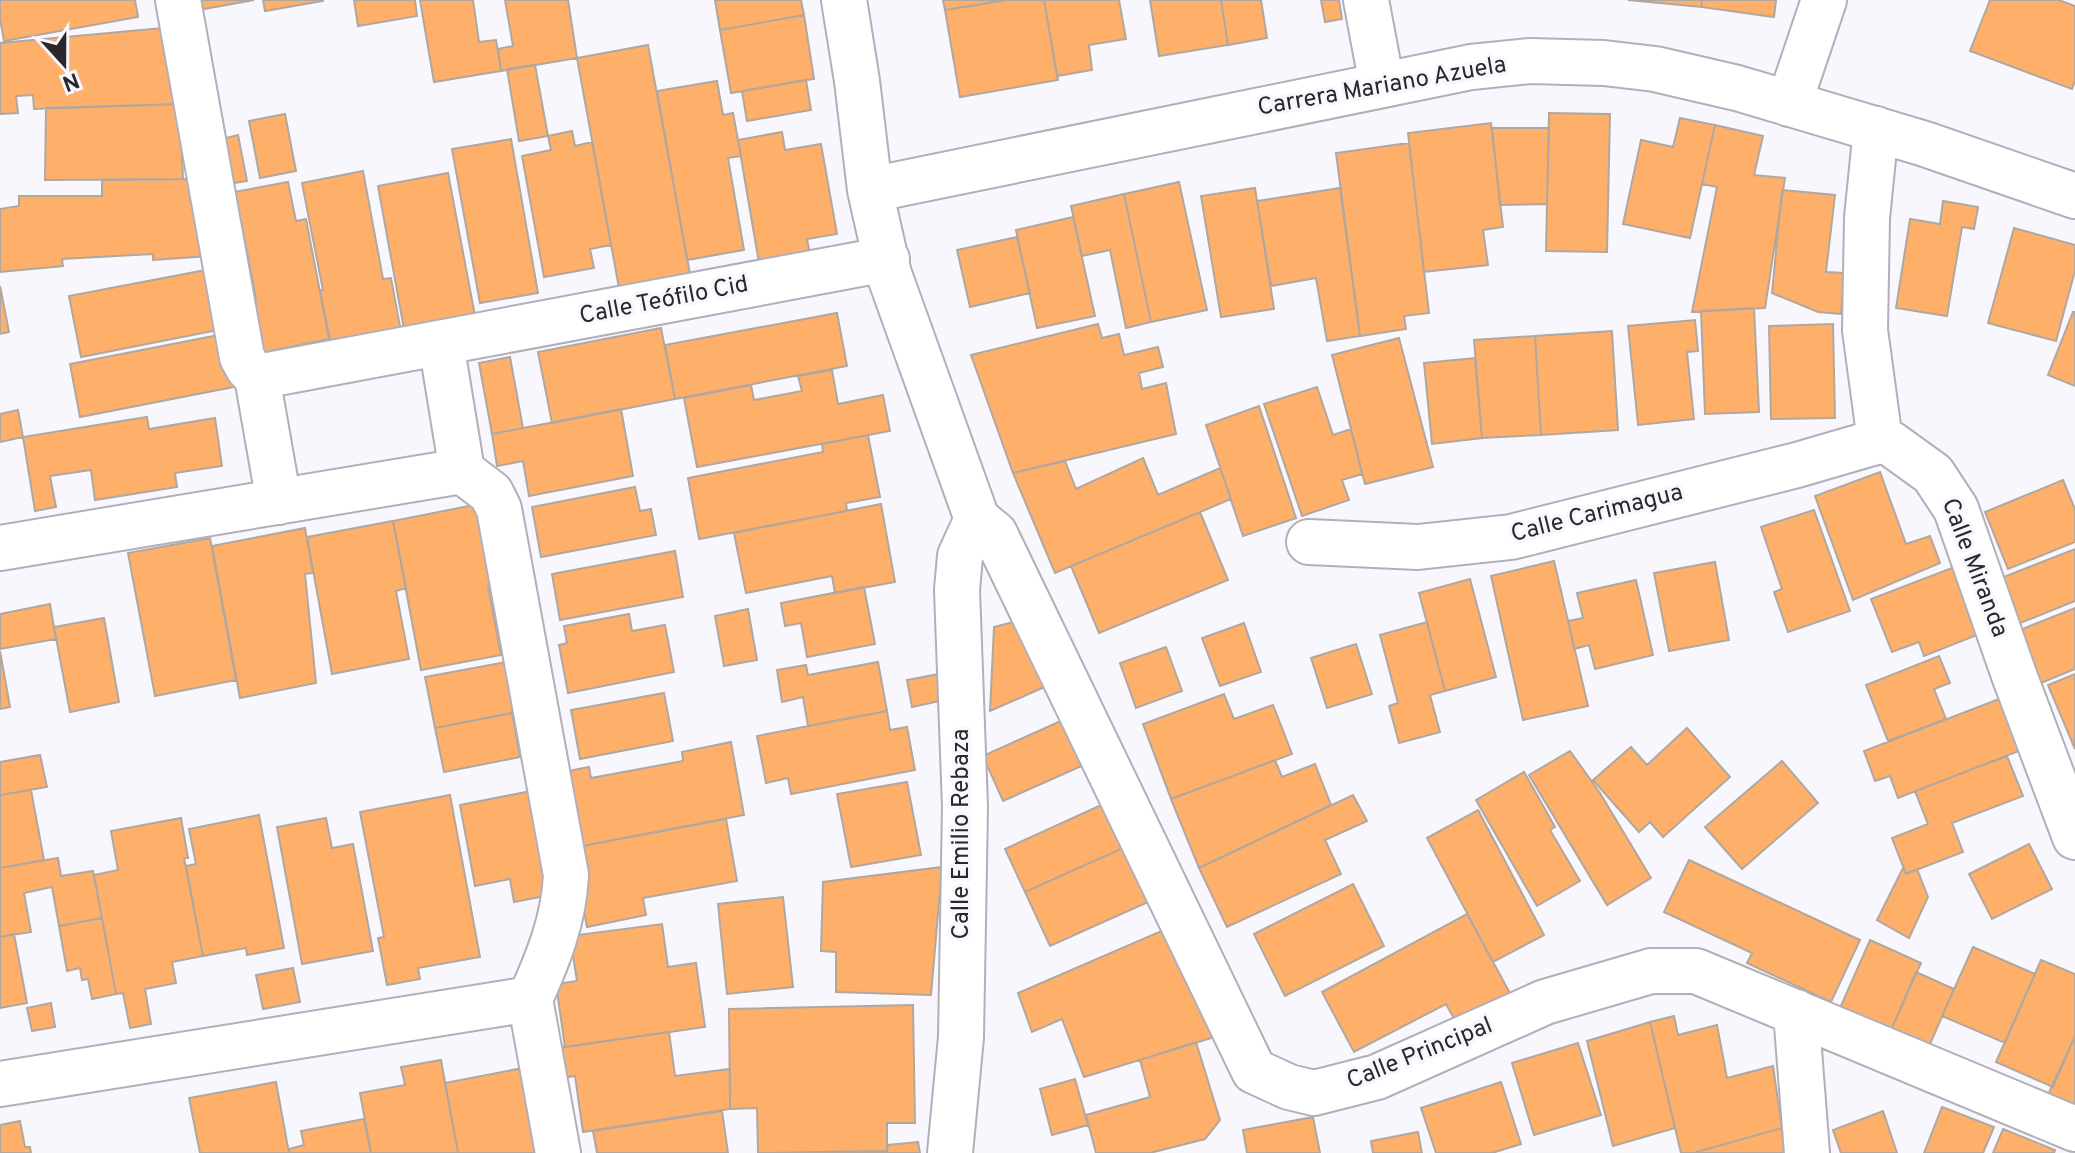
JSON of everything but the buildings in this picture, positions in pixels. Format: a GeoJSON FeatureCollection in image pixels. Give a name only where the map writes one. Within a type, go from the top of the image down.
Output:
{"type":"FeatureCollection","features":[{"type":"Feature","properties":{"kind":"street"},"geometry":{"type":"LineString","coordinates":[[178,0],[242,357],[257,377],[279,502]]}},
{"type":"Feature","properties":{"kind":"street"},"geometry":{"type":"LineString","coordinates":[[844,0],[870,190],[889,274],[977,519]]}},
{"type":"Feature","properties":{"kind":"street"},"geometry":{"type":"LineString","coordinates":[[1366,0],[1382,85]]}},
{"type":"Feature","properties":{"kind":"street"},"geometry":{"type":"LineString","coordinates":[[1789,104],[1824,0]]}},
{"type":"Feature","properties":{"kind":"street","name":"Carrera Mariano Azuela"},"geometry":{"type":"LineString","coordinates":[[870,190],[1471,67],[1530,61],[1604,63],[1655,69],[1737,88],[1925,144],[2075,196]]}},
{"type":"Feature","properties":{"kind":"street"},"geometry":{"type":"LineString","coordinates":[[1876,129],[1867,218],[1865,330],[1880,441]]}},
{"type":"Feature","properties":{"kind":"street","name":"Calle Teófilo Cid"},"geometry":{"type":"LineString","coordinates":[[257,377],[887,259]]}},
{"type":"Feature","properties":{"kind":"street"},"geometry":{"type":"LineString","coordinates":[[441,343],[462,471],[491,493],[499,509],[566,875],[559,926],[530,999],[558,1153]]}},
{"type":"Feature","properties":{"kind":"street","name":"Calle Carimagua"},"geometry":{"type":"LineString","coordinates":[[1309,542],[1418,547],[1511,537],[1880,441]]}},
{"type":"Feature","properties":{"kind":"street","name":"Calle Miranda"},"geometry":{"type":"LineString","coordinates":[[1880,441],[1890,443],[1933,474],[1956,509],[2075,837]]}},
{"type":"Feature","properties":{"kind":"street"},"geometry":{"type":"LineString","coordinates":[[0,548],[462,471]]}},
{"type":"Feature","properties":{"kind":"street","name":"Calle Principal"},"geometry":{"type":"LineString","coordinates":[[977,519],[995,534],[1254,1071],[1289,1087],[1314,1093],[1377,1077],[1545,1002],[1651,971],[1696,971],[2075,1129]]}},
{"type":"Feature","properties":{"kind":"street","name":"Calle Emilio Rebaza"},"geometry":{"type":"LineString","coordinates":[[950,1153],[961,1037],[965,807],[957,590],[960,556],[977,519]]}},
{"type":"Feature","properties":{"kind":"street"},"geometry":{"type":"LineString","coordinates":[[0,1084],[530,999]]}},
{"type":"Feature","properties":{"kind":"street"},"geometry":{"type":"LineString","coordinates":[[1796,1012],[1807,1153]]}}]}
